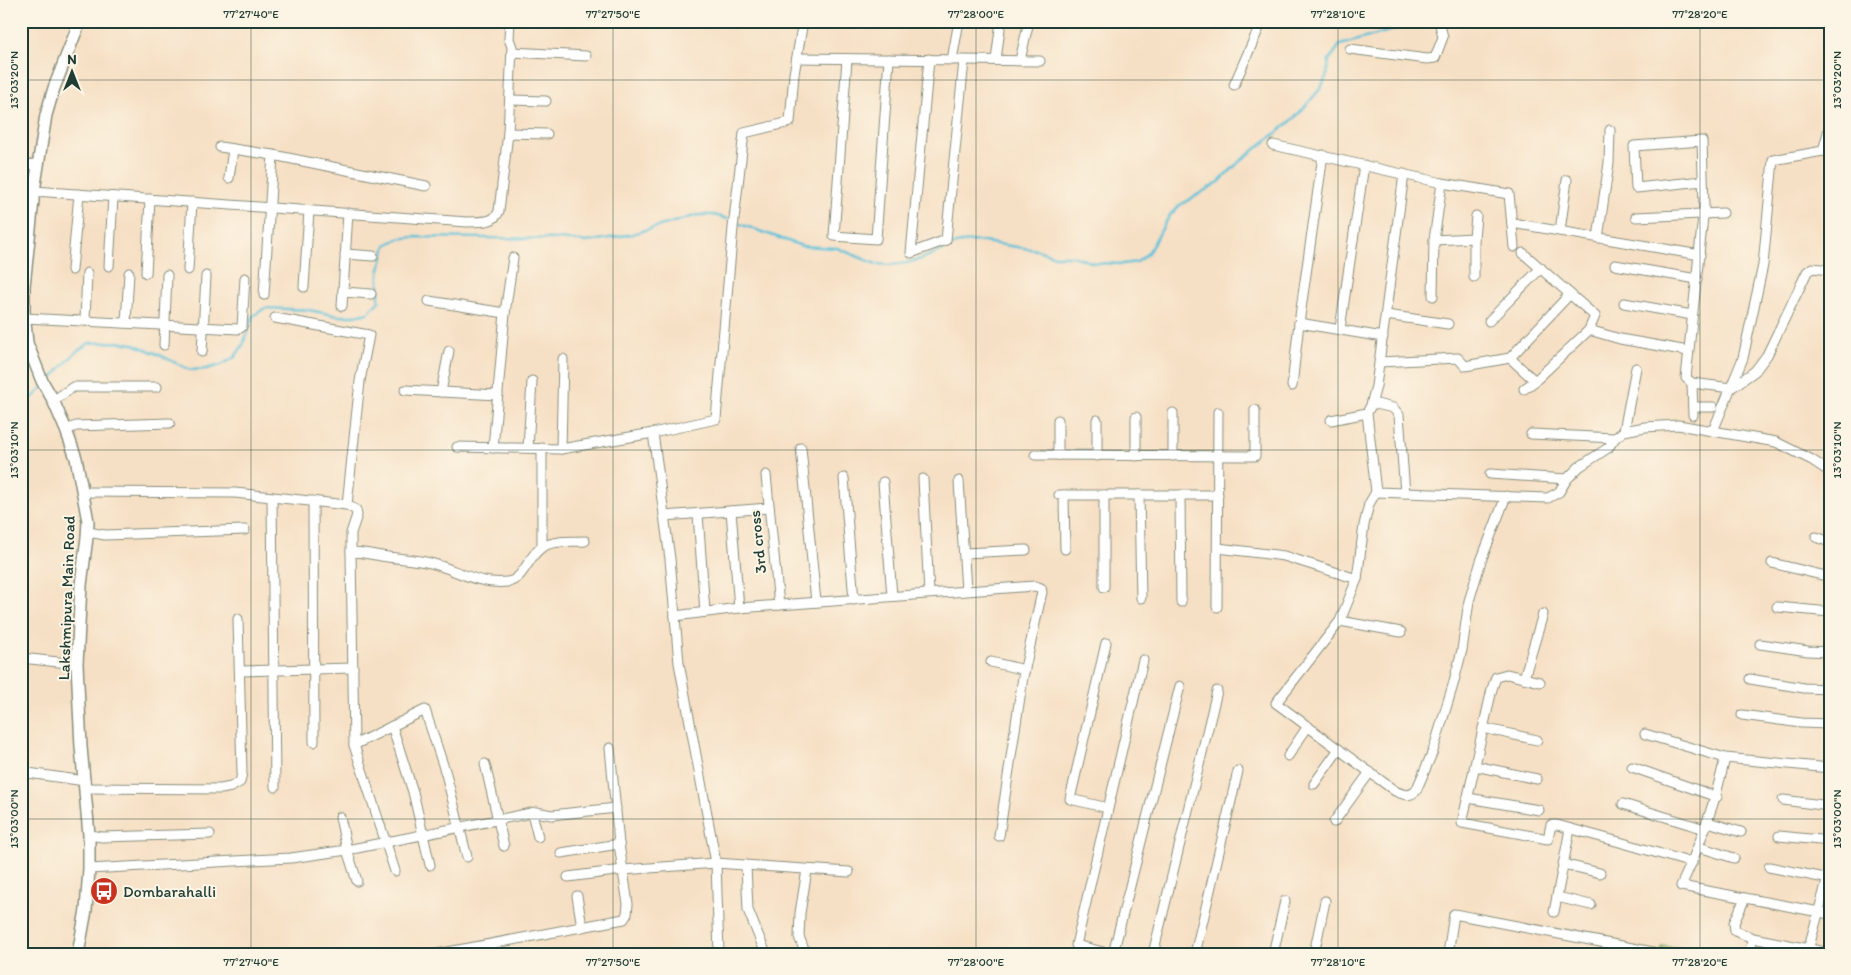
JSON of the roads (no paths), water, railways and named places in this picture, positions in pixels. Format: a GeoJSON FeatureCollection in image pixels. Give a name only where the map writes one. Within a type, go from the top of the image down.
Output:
{"type":"FeatureCollection","features":[{"type":"Feature","properties":{"kind":"main road","name":"Lakshmipura Main Road"},"geometry":{"type":"LineString","coordinates":[[78,954],[86,910],[89,869],[89,835],[77,664],[81,585],[88,532],[84,492],[76,458],[53,400],[34,364],[27,343],[23,286],[27,207],[34,191],[46,116],[54,88],[80,21]]}},
{"type":"Feature","properties":{"kind":"street"},"geometry":{"type":"LineString","coordinates":[[34,191],[467,222],[491,221],[496,218],[499,211],[508,133],[512,52],[509,40],[510,21]]}},
{"type":"Feature","properties":{"kind":"street"},"geometry":{"type":"LineString","coordinates":[[458,447],[561,449],[653,434],[716,419],[733,228],[744,133],[790,122],[803,21]]}},
{"type":"Feature","properties":{"kind":"street"},"geometry":{"type":"LineString","coordinates":[[952,60],[959,21]]}},
{"type":"Feature","properties":{"kind":"street"},"geometry":{"type":"LineString","coordinates":[[996,60],[1001,21]]}},
{"type":"Feature","properties":{"kind":"street"},"geometry":{"type":"LineString","coordinates":[[1020,60],[1029,21]]}},
{"type":"Feature","properties":{"kind":"street"},"geometry":{"type":"LineString","coordinates":[[1234,85],[1262,21]]}},
{"type":"Feature","properties":{"kind":"street"},"geometry":{"type":"LineString","coordinates":[[1350,49],[1427,60],[1435,58],[1443,37],[1439,21]]}},
{"type":"Feature","properties":{"kind":"street"},"geometry":{"type":"LineString","coordinates":[[512,52],[586,56]]}},
{"type":"Feature","properties":{"kind":"street"},"geometry":{"type":"LineString","coordinates":[[797,58],[964,61],[1040,60]]}},
{"type":"Feature","properties":{"kind":"street"},"geometry":{"type":"LineString","coordinates":[[847,58],[834,236],[876,239],[890,59]]}},
{"type":"Feature","properties":{"kind":"street"},"geometry":{"type":"LineString","coordinates":[[929,59],[911,253],[946,240],[964,61]]}},
{"type":"Feature","properties":{"kind":"street"},"geometry":{"type":"LineString","coordinates":[[510,100],[546,100]]}},
{"type":"Feature","properties":{"kind":"street"},"geometry":{"type":"LineString","coordinates":[[1713,431],[1743,358],[1763,265],[1773,160],[1827,152],[1830,125]]}},
{"type":"Feature","properties":{"kind":"street"},"geometry":{"type":"LineString","coordinates":[[1598,238],[1609,163],[1610,130]]}},
{"type":"Feature","properties":{"kind":"street"},"geometry":{"type":"LineString","coordinates":[[508,133],[546,134]]}},
{"type":"Feature","properties":{"kind":"street"},"geometry":{"type":"LineString","coordinates":[[1703,181],[1636,188],[1634,146],[1702,141],[1703,181],[1703,214],[1686,378],[1692,384],[1731,388],[1755,371],[1767,355],[1807,272],[1812,268],[1830,270]]}},
{"type":"Feature","properties":{"kind":"street"},"geometry":{"type":"LineString","coordinates":[[1273,145],[1442,183],[1509,194],[1514,247]]}},
{"type":"Feature","properties":{"kind":"street"},"geometry":{"type":"LineString","coordinates":[[220,147],[273,155],[426,186]]}},
{"type":"Feature","properties":{"kind":"street"},"geometry":{"type":"LineString","coordinates":[[230,178],[233,150]]}},
{"type":"Feature","properties":{"kind":"street"},"geometry":{"type":"LineString","coordinates":[[264,295],[273,155]]}},
{"type":"Feature","properties":{"kind":"street"},"geometry":{"type":"LineString","coordinates":[[1292,386],[1299,322],[1323,156]]}},
{"type":"Feature","properties":{"kind":"street"},"geometry":{"type":"LineString","coordinates":[[21,165],[38,164]]}},
{"type":"Feature","properties":{"kind":"street"},"geometry":{"type":"LineString","coordinates":[[1340,330],[1364,165]]}},
{"type":"Feature","properties":{"kind":"street"},"geometry":{"type":"LineString","coordinates":[[1404,174],[1380,362],[1372,403],[1367,413],[1376,492],[1369,504],[1364,525],[1357,579],[1340,621],[1276,703],[1396,791],[1406,796],[1416,791],[1432,751],[1462,650],[1469,601],[1481,560],[1506,496]]}},
{"type":"Feature","properties":{"kind":"street"},"geometry":{"type":"LineString","coordinates":[[1560,231],[1568,180]]}},
{"type":"Feature","properties":{"kind":"street"},"geometry":{"type":"LineString","coordinates":[[1433,296],[1434,240],[1442,183]]}},
{"type":"Feature","properties":{"kind":"street"},"geometry":{"type":"LineString","coordinates":[[72,270],[79,194]]}},
{"type":"Feature","properties":{"kind":"street"},"geometry":{"type":"LineString","coordinates":[[109,266],[113,197]]}},
{"type":"Feature","properties":{"kind":"street"},"geometry":{"type":"LineString","coordinates":[[146,273],[150,199]]}},
{"type":"Feature","properties":{"kind":"street"},"geometry":{"type":"LineString","coordinates":[[188,270],[192,202]]}},
{"type":"Feature","properties":{"kind":"street"},"geometry":{"type":"LineString","coordinates":[[304,287],[309,210]]}},
{"type":"Feature","properties":{"kind":"street"},"geometry":{"type":"LineString","coordinates":[[342,306],[348,213]]}},
{"type":"Feature","properties":{"kind":"street"},"geometry":{"type":"LineString","coordinates":[[1636,217],[1723,213]]}},
{"type":"Feature","properties":{"kind":"street"},"geometry":{"type":"LineString","coordinates":[[1474,277],[1476,216]]}},
{"type":"Feature","properties":{"kind":"street"},"geometry":{"type":"LineString","coordinates":[[1512,223],[1700,255]]}},
{"type":"Feature","properties":{"kind":"street"},"geometry":{"type":"LineString","coordinates":[[1434,240],[1474,238]]}},
{"type":"Feature","properties":{"kind":"street"},"geometry":{"type":"LineString","coordinates":[[1523,253],[1595,316],[1589,330],[1535,381],[1524,388]]}},
{"type":"Feature","properties":{"kind":"street"},"geometry":{"type":"LineString","coordinates":[[345,254],[374,256]]}},
{"type":"Feature","properties":{"kind":"street"},"geometry":{"type":"LineString","coordinates":[[493,448],[505,313],[513,258]]}},
{"type":"Feature","properties":{"kind":"street"},"geometry":{"type":"LineString","coordinates":[[1615,265],[1697,279]]}},
{"type":"Feature","properties":{"kind":"street"},"geometry":{"type":"LineString","coordinates":[[1489,321],[1541,268]]}},
{"type":"Feature","properties":{"kind":"street"},"geometry":{"type":"LineString","coordinates":[[85,320],[87,272]]}},
{"type":"Feature","properties":{"kind":"street"},"geometry":{"type":"LineString","coordinates":[[126,323],[129,273]]}},
{"type":"Feature","properties":{"kind":"street"},"geometry":{"type":"LineString","coordinates":[[164,345],[167,275]]}},
{"type":"Feature","properties":{"kind":"street"},"geometry":{"type":"LineString","coordinates":[[202,352],[206,276]]}},
{"type":"Feature","properties":{"kind":"street"},"geometry":{"type":"LineString","coordinates":[[24,318],[238,329],[242,326],[245,278]]}},
{"type":"Feature","properties":{"kind":"street"},"geometry":{"type":"LineString","coordinates":[[343,292],[371,294]]}},
{"type":"Feature","properties":{"kind":"street"},"geometry":{"type":"LineString","coordinates":[[1380,362],[1458,358],[1465,366],[1510,358],[1570,294]]}},
{"type":"Feature","properties":{"kind":"street"},"geometry":{"type":"LineString","coordinates":[[429,301],[505,313]]}},
{"type":"Feature","properties":{"kind":"street"},"geometry":{"type":"LineString","coordinates":[[1624,303],[1692,315]]}},
{"type":"Feature","properties":{"kind":"street"},"geometry":{"type":"LineString","coordinates":[[1386,315],[1448,324]]}},
{"type":"Feature","properties":{"kind":"street"},"geometry":{"type":"LineString","coordinates":[[275,318],[369,335],[360,380],[347,504]]}},
{"type":"Feature","properties":{"kind":"street"},"geometry":{"type":"LineString","coordinates":[[1299,322],[1383,337]]}},
{"type":"Feature","properties":{"kind":"street"},"geometry":{"type":"LineString","coordinates":[[1589,330],[1620,339],[1688,351]]}},
{"type":"Feature","properties":{"kind":"street"},"geometry":{"type":"LineString","coordinates":[[441,392],[449,351]]}},
{"type":"Feature","properties":{"kind":"street"},"geometry":{"type":"LineString","coordinates":[[1510,358],[1535,381]]}},
{"type":"Feature","properties":{"kind":"street"},"geometry":{"type":"LineString","coordinates":[[561,449],[563,359]]}},
{"type":"Feature","properties":{"kind":"street"},"geometry":{"type":"LineString","coordinates":[[1624,431],[1636,368]]}},
{"type":"Feature","properties":{"kind":"street"},"geometry":{"type":"LineString","coordinates":[[528,448],[532,381]]}},
{"type":"Feature","properties":{"kind":"street"},"geometry":{"type":"LineString","coordinates":[[1692,384],[1693,411],[1713,407]]}},
{"type":"Feature","properties":{"kind":"street"},"geometry":{"type":"LineString","coordinates":[[53,400],[73,388],[157,387]]}},
{"type":"Feature","properties":{"kind":"street"},"geometry":{"type":"LineString","coordinates":[[405,390],[498,395]]}},
{"type":"Feature","properties":{"kind":"street"},"geometry":{"type":"LineString","coordinates":[[1372,403],[1393,408],[1399,415],[1405,493]]}},
{"type":"Feature","properties":{"kind":"street"},"geometry":{"type":"LineString","coordinates":[[1035,455],[1255,456],[1255,410]]}},
{"type":"Feature","properties":{"kind":"street"},"geometry":{"type":"LineString","coordinates":[[1217,607],[1218,412]]}},
{"type":"Feature","properties":{"kind":"street"},"geometry":{"type":"LineString","coordinates":[[1173,413],[1173,456]]}},
{"type":"Feature","properties":{"kind":"street"},"geometry":{"type":"LineString","coordinates":[[1331,420],[1367,413]]}},
{"type":"Feature","properties":{"kind":"street"},"geometry":{"type":"LineString","coordinates":[[1136,417],[1136,456]]}},
{"type":"Feature","properties":{"kind":"street"},"geometry":{"type":"LineString","coordinates":[[1058,420],[1058,455]]}},
{"type":"Feature","properties":{"kind":"street"},"geometry":{"type":"LineString","coordinates":[[1097,420],[1097,456]]}},
{"type":"Feature","properties":{"kind":"street"},"geometry":{"type":"LineString","coordinates":[[66,430],[76,426],[170,423]]}},
{"type":"Feature","properties":{"kind":"street"},"geometry":{"type":"LineString","coordinates":[[1376,492],[1548,498],[1559,492],[1567,479],[1579,467],[1608,448],[1615,438],[1624,431],[1645,427],[1678,425],[1776,442],[1812,460],[1830,472]]}},
{"type":"Feature","properties":{"kind":"street"},"geometry":{"type":"LineString","coordinates":[[653,434],[670,558],[679,663],[716,863],[719,954]]}},
{"type":"Feature","properties":{"kind":"street"},"geometry":{"type":"LineString","coordinates":[[1531,434],[1615,438]]}},
{"type":"Feature","properties":{"kind":"street"},"geometry":{"type":"LineString","coordinates":[[542,448],[542,547]]}},
{"type":"Feature","properties":{"kind":"street"},"geometry":{"type":"LineString","coordinates":[[801,448],[816,602]]}},
{"type":"Feature","properties":{"kind":"street"},"geometry":{"type":"LineString","coordinates":[[1490,474],[1567,479]]}},
{"type":"Feature","properties":{"kind":"street","name":"3rd cross"},"geometry":{"type":"LineString","coordinates":[[766,475],[779,605]]}},
{"type":"Feature","properties":{"kind":"street"},"geometry":{"type":"LineString","coordinates":[[844,478],[854,600]]}},
{"type":"Feature","properties":{"kind":"street"},"geometry":{"type":"LineString","coordinates":[[923,479],[929,593]]}},
{"type":"Feature","properties":{"kind":"street"},"geometry":{"type":"LineString","coordinates":[[959,481],[966,590]]}},
{"type":"Feature","properties":{"kind":"street"},"geometry":{"type":"LineString","coordinates":[[883,482],[892,596]]}},
{"type":"Feature","properties":{"kind":"street"},"geometry":{"type":"LineString","coordinates":[[84,492],[235,492],[347,504],[356,510],[357,515],[351,533],[354,745],[395,871]]}},
{"type":"Feature","properties":{"kind":"street"},"geometry":{"type":"LineString","coordinates":[[1064,549],[1061,495],[1218,494]]}},
{"type":"Feature","properties":{"kind":"street"},"geometry":{"type":"LineString","coordinates":[[1104,495],[1104,587]]}},
{"type":"Feature","properties":{"kind":"street"},"geometry":{"type":"LineString","coordinates":[[1139,495],[1141,598]]}},
{"type":"Feature","properties":{"kind":"street"},"geometry":{"type":"LineString","coordinates":[[1180,495],[1181,602]]}},
{"type":"Feature","properties":{"kind":"street"},"geometry":{"type":"LineString","coordinates":[[272,496],[275,787]]}},
{"type":"Feature","properties":{"kind":"street"},"geometry":{"type":"LineString","coordinates":[[313,501],[314,742]]}},
{"type":"Feature","properties":{"kind":"street"},"geometry":{"type":"LineString","coordinates":[[664,516],[769,508]]}},
{"type":"Feature","properties":{"kind":"street"},"geometry":{"type":"LineString","coordinates":[[731,511],[739,608]]}},
{"type":"Feature","properties":{"kind":"street"},"geometry":{"type":"LineString","coordinates":[[698,514],[706,612]]}},
{"type":"Feature","properties":{"kind":"street"},"geometry":{"type":"LineString","coordinates":[[88,532],[105,535],[245,530]]}},
{"type":"Feature","properties":{"kind":"street"},"geometry":{"type":"LineString","coordinates":[[1816,537],[1830,542]]}},
{"type":"Feature","properties":{"kind":"street"},"geometry":{"type":"LineString","coordinates":[[351,552],[364,552],[436,564],[474,580],[492,583],[510,582],[519,576],[529,560],[542,547],[555,542],[585,541]]}},
{"type":"Feature","properties":{"kind":"street"},"geometry":{"type":"LineString","coordinates":[[1218,548],[1284,556],[1357,579]]}},
{"type":"Feature","properties":{"kind":"street"},"geometry":{"type":"LineString","coordinates":[[965,554],[1026,550]]}},
{"type":"Feature","properties":{"kind":"street"},"geometry":{"type":"LineString","coordinates":[[1772,563],[1830,577]]}},
{"type":"Feature","properties":{"kind":"street"},"geometry":{"type":"LineString","coordinates":[[675,616],[739,608],[966,590],[1034,586],[1040,588],[1042,592],[1025,670],[999,836]]}},
{"type":"Feature","properties":{"kind":"street"},"geometry":{"type":"LineString","coordinates":[[1777,607],[1830,612]]}},
{"type":"Feature","properties":{"kind":"street"},"geometry":{"type":"LineString","coordinates":[[1524,678],[1543,614]]}},
{"type":"Feature","properties":{"kind":"street"},"geometry":{"type":"LineString","coordinates":[[21,772],[85,785],[221,789],[231,788],[240,782],[242,773],[238,619]]}},
{"type":"Feature","properties":{"kind":"street"},"geometry":{"type":"LineString","coordinates":[[1340,621],[1401,632]]}},
{"type":"Feature","properties":{"kind":"street"},"geometry":{"type":"LineString","coordinates":[[1106,643],[1070,799],[1108,808]]}},
{"type":"Feature","properties":{"kind":"street"},"geometry":{"type":"LineString","coordinates":[[1760,644],[1808,651],[1830,652]]}},
{"type":"Feature","properties":{"kind":"street"},"geometry":{"type":"LineString","coordinates":[[21,658],[77,664]]}},
{"type":"Feature","properties":{"kind":"street"},"geometry":{"type":"LineString","coordinates":[[1143,660],[1076,944],[1112,954],[1180,686]]}},
{"type":"Feature","properties":{"kind":"street"},"geometry":{"type":"LineString","coordinates":[[991,662],[1025,670]]}},
{"type":"Feature","properties":{"kind":"street"},"geometry":{"type":"LineString","coordinates":[[240,671],[353,668]]}},
{"type":"Feature","properties":{"kind":"street"},"geometry":{"type":"LineString","coordinates":[[1540,682],[1507,674],[1496,677],[1462,823],[1548,840],[1551,824],[1692,863]]}},
{"type":"Feature","properties":{"kind":"street"},"geometry":{"type":"LineString","coordinates":[[1750,679],[1804,688],[1830,689]]}},
{"type":"Feature","properties":{"kind":"street"},"geometry":{"type":"LineString","coordinates":[[1153,954],[1217,691]]}},
{"type":"Feature","properties":{"kind":"street"},"geometry":{"type":"LineString","coordinates":[[354,745],[425,710],[446,774],[467,857]]}},
{"type":"Feature","properties":{"kind":"street"},"geometry":{"type":"LineString","coordinates":[[1742,715],[1801,724],[1830,724]]}},
{"type":"Feature","properties":{"kind":"street"},"geometry":{"type":"LineString","coordinates":[[392,726],[413,792],[430,865]]}},
{"type":"Feature","properties":{"kind":"street"},"geometry":{"type":"LineString","coordinates":[[1288,756],[1308,726]]}},
{"type":"Feature","properties":{"kind":"street"},"geometry":{"type":"LineString","coordinates":[[1483,728],[1538,740]]}},
{"type":"Feature","properties":{"kind":"street"},"geometry":{"type":"LineString","coordinates":[[1646,734],[1725,758],[1830,768]]}},
{"type":"Feature","properties":{"kind":"street"},"geometry":{"type":"LineString","coordinates":[[436,954],[624,919],[627,914],[628,904],[619,844],[610,748]]}},
{"type":"Feature","properties":{"kind":"street"},"geometry":{"type":"LineString","coordinates":[[1314,784],[1339,749]]}},
{"type":"Feature","properties":{"kind":"street"},"geometry":{"type":"LineString","coordinates":[[1725,758],[1717,797],[1699,847],[1682,886],[1830,914]]}},
{"type":"Feature","properties":{"kind":"street"},"geometry":{"type":"LineString","coordinates":[[485,764],[504,846]]}},
{"type":"Feature","properties":{"kind":"street"},"geometry":{"type":"LineString","coordinates":[[1475,766],[1538,779]]}},
{"type":"Feature","properties":{"kind":"street"},"geometry":{"type":"LineString","coordinates":[[1632,767],[1717,797]]}},
{"type":"Feature","properties":{"kind":"street"},"geometry":{"type":"LineString","coordinates":[[1195,954],[1238,772]]}},
{"type":"Feature","properties":{"kind":"street"},"geometry":{"type":"LineString","coordinates":[[1334,822],[1370,772]]}},
{"type":"Feature","properties":{"kind":"street"},"geometry":{"type":"LineString","coordinates":[[1468,798],[1539,810]]}},
{"type":"Feature","properties":{"kind":"street"},"geometry":{"type":"LineString","coordinates":[[1782,800],[1830,806]]}},
{"type":"Feature","properties":{"kind":"street"},"geometry":{"type":"LineString","coordinates":[[1623,804],[1707,826],[1741,832]]}},
{"type":"Feature","properties":{"kind":"street"},"geometry":{"type":"LineString","coordinates":[[89,869],[291,858],[385,843],[532,813],[552,815],[616,808]]}},
{"type":"Feature","properties":{"kind":"street"},"geometry":{"type":"LineString","coordinates":[[532,813],[538,837]]}},
{"type":"Feature","properties":{"kind":"street"},"geometry":{"type":"LineString","coordinates":[[340,818],[356,880]]}},
{"type":"Feature","properties":{"kind":"street"},"geometry":{"type":"LineString","coordinates":[[1554,912],[1570,829]]}},
{"type":"Feature","properties":{"kind":"street"},"geometry":{"type":"LineString","coordinates":[[89,835],[210,834]]}},
{"type":"Feature","properties":{"kind":"street"},"geometry":{"type":"LineString","coordinates":[[1779,836],[1830,841]]}},
{"type":"Feature","properties":{"kind":"street"},"geometry":{"type":"LineString","coordinates":[[561,853],[619,844]]}},
{"type":"Feature","properties":{"kind":"street"},"geometry":{"type":"LineString","coordinates":[[1699,847],[1734,858]]}},
{"type":"Feature","properties":{"kind":"street"},"geometry":{"type":"LineString","coordinates":[[568,877],[623,870],[716,863],[848,872]]}},
{"type":"Feature","properties":{"kind":"street"},"geometry":{"type":"LineString","coordinates":[[1563,864],[1600,873]]}},
{"type":"Feature","properties":{"kind":"street"},"geometry":{"type":"LineString","coordinates":[[746,865],[748,910],[766,954]]}},
{"type":"Feature","properties":{"kind":"street"},"geometry":{"type":"LineString","coordinates":[[1769,867],[1829,876],[1808,952]]}},
{"type":"Feature","properties":{"kind":"street"},"geometry":{"type":"LineString","coordinates":[[806,954],[799,937],[800,913],[808,870]]}},
{"type":"Feature","properties":{"kind":"street"},"geometry":{"type":"LineString","coordinates":[[577,896],[582,927]]}},
{"type":"Feature","properties":{"kind":"street"},"geometry":{"type":"LineString","coordinates":[[1557,897],[1591,905]]}},
{"type":"Feature","properties":{"kind":"street"},"geometry":{"type":"LineString","coordinates":[[1745,898],[1733,925],[1735,931],[1753,938],[1808,952],[1830,953]]}},
{"type":"Feature","properties":{"kind":"street"},"geometry":{"type":"LineString","coordinates":[[1273,954],[1285,900]]}},
{"type":"Feature","properties":{"kind":"street"},"geometry":{"type":"LineString","coordinates":[[1314,954],[1325,900]]}},
{"type":"Feature","properties":{"kind":"street"},"geometry":{"type":"LineString","coordinates":[[1448,954],[1454,914],[1644,950],[1653,952],[1653,954]]}},
{"type":"Feature","properties":{"kind":"street"},"geometry":{"type":"LineString","coordinates":[[1749,954],[1753,938]]}},
{"type":"Feature","properties":{"kind":"waterway"},"geometry":{"type":"LineString","coordinates":[[740,224],[802,246],[837,248],[876,264],[906,263],[921,259],[961,242],[977,241],[1037,250],[1055,256],[1072,256],[1094,263],[1123,264],[1137,262],[1148,253],[1170,215],[1180,205],[1219,182],[1240,161],[1289,123],[1301,111],[1321,88],[1327,75],[1329,60],[1340,45],[1425,21]]}},
{"type":"Feature","properties":{"kind":"waterway"},"geometry":{"type":"LineString","coordinates":[[48,382],[76,352],[89,343],[118,342],[133,344],[190,370],[206,369],[221,365],[235,357],[243,345],[253,316],[265,308],[309,310],[338,316],[354,316],[368,313],[379,301],[379,273],[386,245],[398,239],[413,237],[559,239],[587,242],[632,234],[698,215],[714,215],[728,219]]}},
{"type":"Feature","properties":{"kind":"waterway"},"geometry":{"type":"LineString","coordinates":[[21,410],[42,388]]}},
{"type":"Feature","properties":{"kind":"place","name":"Dombarahalli"},"geometry":{"type":"Point","coordinates":[104,891]}}]}
